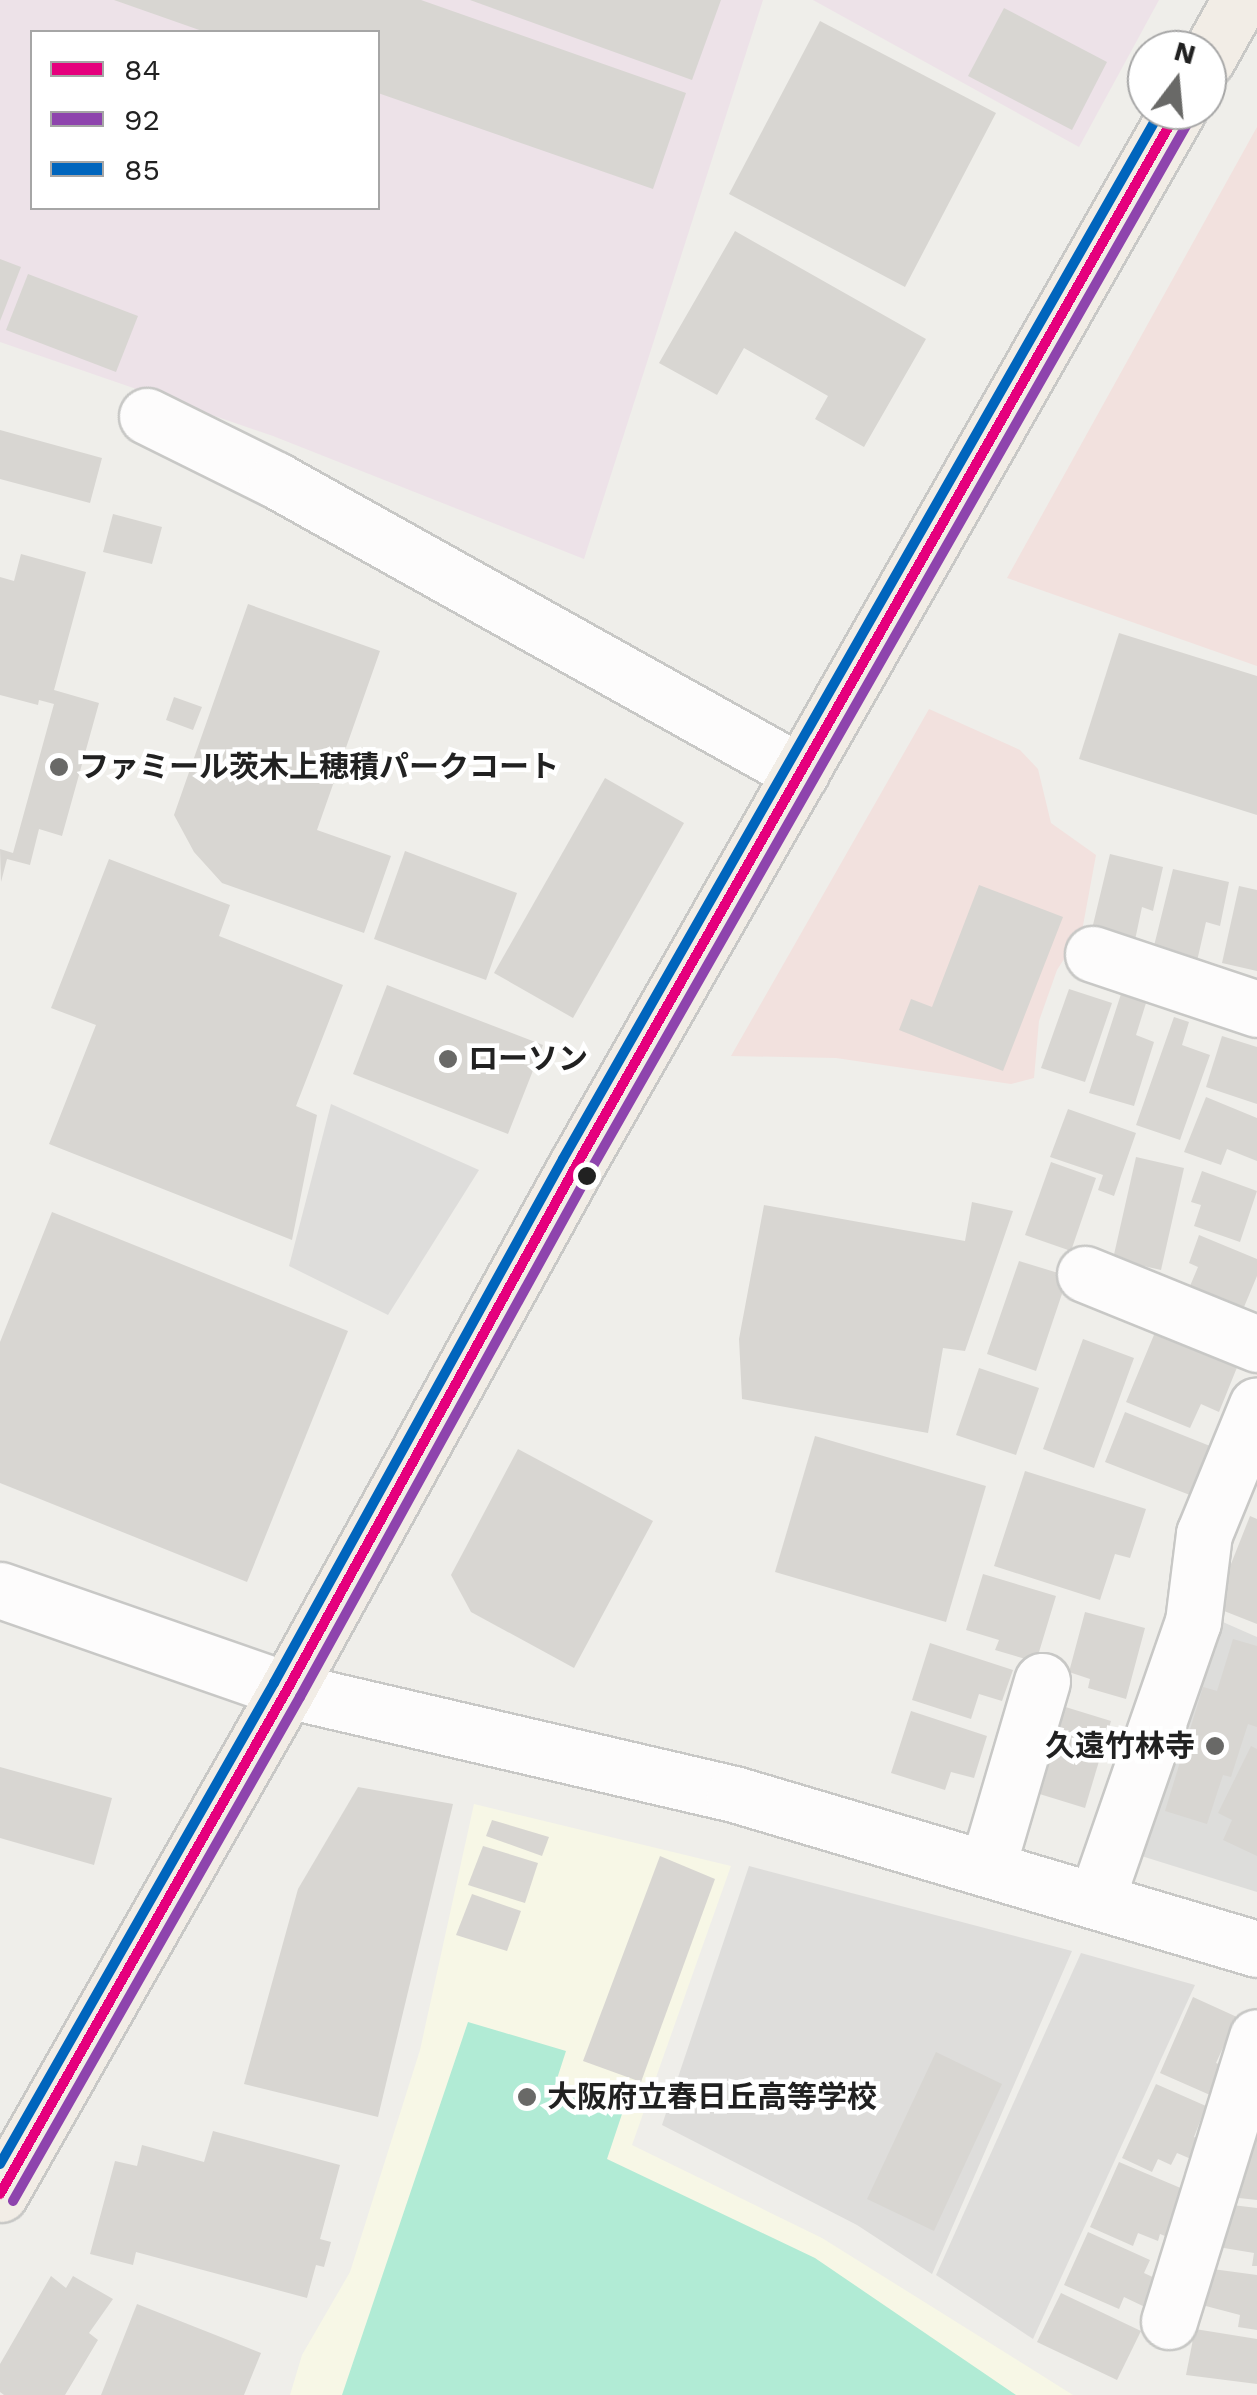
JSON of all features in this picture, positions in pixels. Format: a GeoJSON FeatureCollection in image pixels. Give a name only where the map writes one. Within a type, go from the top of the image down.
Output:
{"type":"FeatureCollection","features":[{"type":"Feature","properties":{"kind":"main road"},"geometry":{"type":"LineString","coordinates":[[1223,30],[1240,0]]}},
{"type":"Feature","properties":{"kind":"main road"},"geometry":{"type":"LineString","coordinates":[[0,2194],[1167,130]]}},
{"type":"Feature","properties":{"kind":"street"},"geometry":{"type":"LineString","coordinates":[[147,416],[276,480],[801,773]]}},
{"type":"Feature","properties":{"kind":"street"},"geometry":{"type":"LineString","coordinates":[[1093,954],[1257,1009]]}},
{"type":"Feature","properties":{"kind":"street"},"geometry":{"type":"LineString","coordinates":[[1085,1274],[1257,1344]]}},
{"type":"Feature","properties":{"kind":"street"},"geometry":{"type":"LineString","coordinates":[[1096,1900],[1193,1622],[1204,1534],[1247,1464],[1257,1405]]}},
{"type":"Feature","properties":{"kind":"street"},"geometry":{"type":"LineString","coordinates":[[0,1590],[287,1690],[734,1794],[1257,1949]]}},
{"type":"Feature","properties":{"kind":"street"},"geometry":{"type":"LineString","coordinates":[[986,1868],[1042,1681]]}},
{"type":"Feature","properties":{"kind":"street"},"geometry":{"type":"LineString","coordinates":[[1168,2320],[1257,2038]]}},
{"type":"Feature","properties":{"kind":"shaded area"},"geometry":{"type":"Polygon","coordinates":[[[0,0],[763,0],[584,559],[273,436],[0,342],[0,0]]]}},
{"type":"Feature","properties":{"kind":"shaded area"},"geometry":{"type":"Polygon","coordinates":[[[813,0],[1159,0],[1143,30],[1127,30],[1127,59],[1079,147],[813,0]]]}},
{"type":"Feature","properties":{"kind":"shaded area"},"geometry":{"type":"Polygon","coordinates":[[[1257,127],[1257,666],[1007,578],[1257,127]]]}},
{"type":"Feature","properties":{"kind":"shaded area"},"geometry":{"type":"Polygon","coordinates":[[[929,709],[1020,750],[1038,769],[1051,823],[1096,855],[1082,931],[1057,970],[1039,1021],[1034,1078],[1011,1084],[836,1058],[731,1056],[929,709]]]}},
{"type":"Feature","properties":{"kind":"shaded area"},"geometry":{"type":"Polygon","coordinates":[[[331,1104],[479,1170],[388,1315],[289,1266],[331,1104]]]}},
{"type":"Feature","properties":{"kind":"shaded area","name":"久遠竹林寺"},"geometry":{"type":"Polygon","coordinates":[[[1216,1619],[1257,1637],[1257,1892],[1135,1854],[1216,1619]]]}},
{"type":"Feature","properties":{"kind":"shaded area","name":"大阪府立春日丘高等学校"},"geometry":{"type":"Polygon","coordinates":[[[474,1804],[731,1866],[632,2145],[822,2238],[1073,2395],[290,2395],[302,2355],[350,2272],[420,2050],[474,1804]]]}},
{"type":"Feature","properties":{"kind":"shaded area"},"geometry":{"type":"Polygon","coordinates":[[[749,1866],[1072,1951],[932,2274],[857,2225],[662,2125],[749,1866]]]}},
{"type":"Feature","properties":{"kind":"shaded area"},"geometry":{"type":"Polygon","coordinates":[[[1081,1953],[1195,1985],[1033,2339],[936,2275],[1081,1953]]]}},
{"type":"Feature","properties":{"kind":"green space"},"geometry":{"type":"Polygon","coordinates":[[[468,2022],[566,2051],[555,2085],[623,2111],[607,2159],[815,2258],[1016,2395],[342,2395],[468,2022]]]}},
{"type":"Feature","properties":{"kind":"building"},"geometry":{"type":"Polygon","coordinates":[[[114,0],[421,0],[686,93],[653,189],[380,94],[380,30],[199,30],[114,0]]]}},
{"type":"Feature","properties":{"kind":"building"},"geometry":{"type":"Polygon","coordinates":[[[470,0],[721,0],[692,80],[470,0]]]}},
{"type":"Feature","properties":{"kind":"building"},"geometry":{"type":"Polygon","coordinates":[[[1004,8],[1107,62],[1072,130],[968,76],[1004,8]]]}},
{"type":"Feature","properties":{"kind":"building"},"geometry":{"type":"Polygon","coordinates":[[[820,21],[996,113],[905,287],[729,194],[820,21]]]}},
{"type":"Feature","properties":{"kind":"building"},"geometry":{"type":"Polygon","coordinates":[[[735,231],[926,339],[864,447],[815,419],[828,396],[744,348],[717,395],[659,363],[735,231]]]}},
{"type":"Feature","properties":{"kind":"building"},"geometry":{"type":"Polygon","coordinates":[[[0,259],[21,267],[0,321],[0,259]]]}},
{"type":"Feature","properties":{"kind":"building"},"geometry":{"type":"Polygon","coordinates":[[[28,274],[138,316],[116,372],[6,330],[28,274]]]}},
{"type":"Feature","properties":{"kind":"building"},"geometry":{"type":"Polygon","coordinates":[[[0,430],[102,458],[90,503],[0,479],[0,430]]]}},
{"type":"Feature","properties":{"kind":"building"},"geometry":{"type":"Polygon","coordinates":[[[113,514],[162,527],[152,564],[103,552],[113,514]]]}},
{"type":"Feature","properties":{"kind":"building","name":"ファミール茨木上穂積パークコート"},"geometry":{"type":"Polygon","coordinates":[[[21,554],[86,572],[54,690],[99,703],[62,836],[39,829],[30,865],[7,859],[1,882],[0,849],[13,853],[54,704],[39,700],[38,705],[0,695],[0,577],[14,581],[21,554]]]}},
{"type":"Feature","properties":{"kind":"building"},"geometry":{"type":"Polygon","coordinates":[[[248,604],[380,651],[317,830],[391,856],[364,933],[222,883],[194,852],[174,815],[248,604]]]}},
{"type":"Feature","properties":{"kind":"building"},"geometry":{"type":"Polygon","coordinates":[[[1119,633],[1257,676],[1257,815],[1079,759],[1119,633]]]}},
{"type":"Feature","properties":{"kind":"building"},"geometry":{"type":"Polygon","coordinates":[[[174,697],[202,707],[193,730],[166,720],[174,697]]]}},
{"type":"Feature","properties":{"kind":"building"},"geometry":{"type":"Polygon","coordinates":[[[605,778],[684,823],[573,1018],[494,973],[605,778]]]}},
{"type":"Feature","properties":{"kind":"building"},"geometry":{"type":"Polygon","coordinates":[[[405,851],[517,893],[486,980],[374,939],[405,851]]]}},
{"type":"Feature","properties":{"kind":"building"},"geometry":{"type":"Polygon","coordinates":[[[1110,854],[1163,867],[1153,911],[1142,907],[1135,940],[1092,929],[1110,854]]]}},
{"type":"Feature","properties":{"kind":"building"},"geometry":{"type":"Polygon","coordinates":[[[109,859],[230,905],[219,936],[343,985],[296,1106],[317,1115],[292,1240],[49,1144],[96,1025],[51,1008],[109,859]]]}},
{"type":"Feature","properties":{"kind":"building"},"geometry":{"type":"Polygon","coordinates":[[[1173,869],[1229,882],[1220,926],[1206,922],[1197,961],[1153,950],[1173,869]]]}},
{"type":"Feature","properties":{"kind":"building"},"geometry":{"type":"Polygon","coordinates":[[[979,885],[1063,917],[1003,1071],[899,1030],[911,999],[932,1007],[979,885]]]}},
{"type":"Feature","properties":{"kind":"building"},"geometry":{"type":"Polygon","coordinates":[[[1239,886],[1257,890],[1257,971],[1222,963],[1239,886]]]}},
{"type":"Feature","properties":{"kind":"building","name":"ローソン"},"geometry":{"type":"Polygon","coordinates":[[[387,985],[543,1045],[508,1134],[353,1074],[387,985]]]}},
{"type":"Feature","properties":{"kind":"building"},"geometry":{"type":"Polygon","coordinates":[[[1069,989],[1112,1003],[1085,1082],[1041,1068],[1069,989]]]}},
{"type":"Feature","properties":{"kind":"building"},"geometry":{"type":"Polygon","coordinates":[[[1121,994],[1146,1003],[1136,1035],[1154,1042],[1134,1106],[1089,1093],[1121,994]]]}},
{"type":"Feature","properties":{"kind":"building"},"geometry":{"type":"Polygon","coordinates":[[[1174,1017],[1189,1022],[1182,1045],[1210,1055],[1180,1140],[1136,1125],[1174,1017]]]}},
{"type":"Feature","properties":{"kind":"building"},"geometry":{"type":"Polygon","coordinates":[[[1222,1036],[1257,1047],[1257,1104],[1206,1087],[1222,1036]]]}},
{"type":"Feature","properties":{"kind":"building"},"geometry":{"type":"Polygon","coordinates":[[[1206,1097],[1257,1118],[1257,1161],[1227,1149],[1221,1165],[1184,1152],[1206,1097]]]}},
{"type":"Feature","properties":{"kind":"building"},"geometry":{"type":"Polygon","coordinates":[[[1068,1109],[1136,1133],[1114,1196],[1098,1190],[1103,1175],[1050,1157],[1068,1109]]]}},
{"type":"Feature","properties":{"kind":"building"},"geometry":{"type":"Polygon","coordinates":[[[1136,1157],[1184,1168],[1161,1270],[1113,1259],[1136,1157]]]}},
{"type":"Feature","properties":{"kind":"building"},"geometry":{"type":"Polygon","coordinates":[[[1051,1162],[1096,1178],[1071,1251],[1025,1235],[1051,1162]]]}},
{"type":"Feature","properties":{"kind":"building"},"geometry":{"type":"Polygon","coordinates":[[[1202,1171],[1257,1191],[1240,1242],[1194,1226],[1201,1205],[1191,1202],[1202,1171]]]}},
{"type":"Feature","properties":{"kind":"building"},"geometry":{"type":"Polygon","coordinates":[[[972,1202],[1013,1211],[965,1351],[943,1348],[928,1433],[742,1399],[739,1339],[764,1205],[965,1241],[972,1202]]]}},
{"type":"Feature","properties":{"kind":"building"},"geometry":{"type":"Polygon","coordinates":[[[52,1212],[348,1331],[247,1582],[0,1483],[0,1342],[52,1212]]]}},
{"type":"Feature","properties":{"kind":"building"},"geometry":{"type":"Polygon","coordinates":[[[1199,1235],[1257,1259],[1257,1276],[1244,1307],[1190,1286],[1198,1267],[1189,1263],[1199,1235]]]}},
{"type":"Feature","properties":{"kind":"building"},"geometry":{"type":"Polygon","coordinates":[[[1019,1261],[1068,1276],[1036,1371],[987,1354],[1019,1261]]]}},
{"type":"Feature","properties":{"kind":"building"},"geometry":{"type":"Polygon","coordinates":[[[1156,1330],[1238,1365],[1219,1412],[1201,1404],[1190,1428],[1126,1402],[1156,1330]]]}},
{"type":"Feature","properties":{"kind":"building"},"geometry":{"type":"Polygon","coordinates":[[[1083,1339],[1134,1358],[1094,1468],[1043,1449],[1083,1339]]]}},
{"type":"Feature","properties":{"kind":"building"},"geometry":{"type":"Polygon","coordinates":[[[979,1368],[1039,1388],[1016,1455],[956,1435],[979,1368]]]}},
{"type":"Feature","properties":{"kind":"building"},"geometry":{"type":"Polygon","coordinates":[[[1125,1412],[1215,1448],[1195,1497],[1105,1462],[1125,1412]]]}},
{"type":"Feature","properties":{"kind":"building"},"geometry":{"type":"Polygon","coordinates":[[[815,1436],[986,1486],[946,1622],[775,1572],[815,1436]]]}},
{"type":"Feature","properties":{"kind":"building"},"geometry":{"type":"Polygon","coordinates":[[[518,1449],[653,1521],[574,1668],[471,1612],[451,1575],[518,1449]]]}},
{"type":"Feature","properties":{"kind":"building"},"geometry":{"type":"Polygon","coordinates":[[[1025,1471],[1146,1509],[1130,1558],[1115,1554],[1100,1600],[994,1566],[1025,1471]]]}},
{"type":"Feature","properties":{"kind":"building"},"geometry":{"type":"Polygon","coordinates":[[[1250,1516],[1257,1519],[1257,1624],[1214,1607],[1250,1516]]]}},
{"type":"Feature","properties":{"kind":"building"},"geometry":{"type":"Polygon","coordinates":[[[983,1574],[1056,1596],[1036,1662],[995,1650],[999,1640],[966,1630],[983,1574]]]}},
{"type":"Feature","properties":{"kind":"building"},"geometry":{"type":"Polygon","coordinates":[[[1085,1612],[1145,1628],[1126,1699],[1088,1688],[1090,1679],[1069,1672],[1085,1612]]]}},
{"type":"Feature","properties":{"kind":"building"},"geometry":{"type":"Polygon","coordinates":[[[1233,1639],[1257,1646],[1257,1727],[1248,1724],[1231,1777],[1223,1775],[1207,1824],[1165,1811],[1203,1687],[1217,1691],[1233,1639]]]}},
{"type":"Feature","properties":{"kind":"building"},"geometry":{"type":"Polygon","coordinates":[[[930,1643],[1013,1670],[1002,1701],[979,1694],[971,1719],[912,1700],[930,1643]]]}},
{"type":"Feature","properties":{"kind":"building"},"geometry":{"type":"Polygon","coordinates":[[[1059,1705],[1111,1721],[1085,1808],[1033,1792],[1059,1705]]]}},
{"type":"Feature","properties":{"kind":"building"},"geometry":{"type":"Polygon","coordinates":[[[911,1711],[987,1736],[974,1778],[951,1772],[945,1790],[891,1773],[911,1711]]]}},
{"type":"Feature","properties":{"kind":"building"},"geometry":{"type":"Polygon","coordinates":[[[1251,1746],[1257,1749],[1257,1856],[1223,1840],[1232,1820],[1218,1813],[1251,1746]]]}},
{"type":"Feature","properties":{"kind":"building"},"geometry":{"type":"Polygon","coordinates":[[[0,1767],[112,1798],[94,1865],[0,1838],[0,1767]]]}},
{"type":"Feature","properties":{"kind":"building"},"geometry":{"type":"Polygon","coordinates":[[[358,1787],[453,1804],[378,2117],[244,2084],[298,1889],[358,1787]]]}},
{"type":"Feature","properties":{"kind":"building"},"geometry":{"type":"Polygon","coordinates":[[[492,1820],[549,1837],[542,1856],[486,1836],[492,1820]]]}},
{"type":"Feature","properties":{"kind":"building"},"geometry":{"type":"Polygon","coordinates":[[[483,1846],[538,1863],[525,1903],[468,1885],[483,1846]]]}},
{"type":"Feature","properties":{"kind":"building"},"geometry":{"type":"Polygon","coordinates":[[[660,1856],[715,1879],[641,2082],[583,2061],[660,1856]]]}},
{"type":"Feature","properties":{"kind":"building"},"geometry":{"type":"Polygon","coordinates":[[[472,1894],[521,1911],[507,1951],[456,1935],[472,1894]]]}},
{"type":"Feature","properties":{"kind":"building"},"geometry":{"type":"Polygon","coordinates":[[[1193,1997],[1237,2017],[1216,2063],[1224,2066],[1210,2095],[1160,2073],[1193,1997]]]}},
{"type":"Feature","properties":{"kind":"building"},"geometry":{"type":"Polygon","coordinates":[[[936,2052],[1002,2084],[934,2231],[867,2199],[936,2052]]]}},
{"type":"Feature","properties":{"kind":"building"},"geometry":{"type":"Polygon","coordinates":[[[1156,2084],[1206,2106],[1194,2137],[1200,2139],[1191,2159],[1177,2153],[1171,2165],[1158,2159],[1152,2172],[1122,2158],[1156,2084]]]}},
{"type":"Feature","properties":{"kind":"building"},"geometry":{"type":"Polygon","coordinates":[[[1249,2124],[1257,2124],[1257,2200],[1239,2198],[1249,2124]]]}},
{"type":"Feature","properties":{"kind":"building"},"geometry":{"type":"Polygon","coordinates":[[[213,2131],[340,2165],[320,2239],[331,2242],[324,2267],[316,2265],[307,2298],[136,2252],[133,2265],[90,2254],[115,2161],[137,2166],[142,2145],[204,2162],[213,2131]]]}},
{"type":"Feature","properties":{"kind":"building"},"geometry":{"type":"Polygon","coordinates":[[[1119,2162],[1183,2189],[1170,2238],[1160,2234],[1158,2241],[1138,2233],[1133,2246],[1090,2227],[1119,2162]]]}},
{"type":"Feature","properties":{"kind":"building"},"geometry":{"type":"Polygon","coordinates":[[[1224,2204],[1257,2208],[1257,2266],[1252,2266],[1254,2253],[1218,2247],[1224,2204]]]}},
{"type":"Feature","properties":{"kind":"building"},"geometry":{"type":"Polygon","coordinates":[[[1088,2232],[1150,2260],[1144,2273],[1159,2280],[1147,2308],[1124,2297],[1119,2309],[1064,2285],[1088,2232]]]}},
{"type":"Feature","properties":{"kind":"building"},"geometry":{"type":"Polygon","coordinates":[[[1205,2268],[1257,2275],[1257,2330],[1238,2327],[1240,2315],[1202,2305],[1205,2268]]]}},
{"type":"Feature","properties":{"kind":"building"},"geometry":{"type":"Polygon","coordinates":[[[51,2276],[66,2288],[73,2276],[113,2299],[89,2333],[98,2340],[65,2395],[4,2395],[0,2392],[0,2364],[51,2276]]]}},
{"type":"Feature","properties":{"kind":"building"},"geometry":{"type":"Polygon","coordinates":[[[1061,2293],[1141,2331],[1117,2380],[1037,2342],[1061,2293]]]}},
{"type":"Feature","properties":{"kind":"building"},"geometry":{"type":"Polygon","coordinates":[[[137,2304],[261,2353],[244,2395],[101,2395],[137,2304]]]}},
{"type":"Feature","properties":{"kind":"building"},"geometry":{"type":"Polygon","coordinates":[[[1195,2329],[1257,2339],[1257,2384],[1186,2375],[1195,2329]]]}},
{"type":"Feature","properties":{"kind":"transit line","name":"85"},"geometry":{"type":"LineString","coordinates":[[0,2164],[274,1683],[563,1159],[1150,130]]}},
{"type":"Feature","properties":{"kind":"transit line","name":"84"},"geometry":{"type":"LineString","coordinates":[[0,2194],[287,1690],[576,1166],[1167,130]]}},
{"type":"Feature","properties":{"kind":"transit line","name":"92"},"geometry":{"type":"LineString","coordinates":[[13,2201],[300,1697],[589,1173],[1184,130]]}},
{"type":"Feature","properties":{"kind":"place","name":"ファミール茨木上穂積パークコート"},"geometry":{"type":"Point","coordinates":[59,767]}},
{"type":"Feature","properties":{"kind":"place","name":"ローソン"},"geometry":{"type":"Point","coordinates":[448,1059]}},
{"type":"Feature","properties":{"kind":"place","name":"久遠竹林寺"},"geometry":{"type":"Point","coordinates":[1215,1746]}},
{"type":"Feature","properties":{"kind":"place","name":"大阪府立春日丘高等学校"},"geometry":{"type":"Point","coordinates":[527,2097]}}]}
